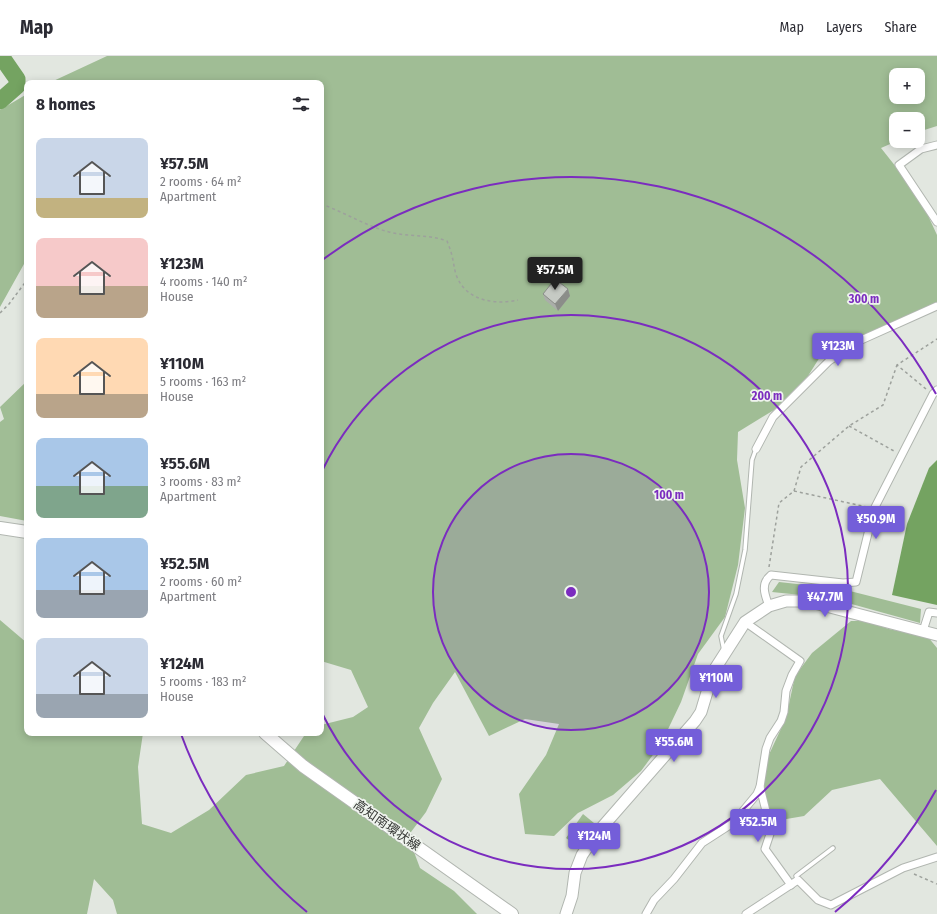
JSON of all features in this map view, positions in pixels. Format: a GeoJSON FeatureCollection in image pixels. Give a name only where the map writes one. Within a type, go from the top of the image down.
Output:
{"type":"FeatureCollection","features":[{"type":"Feature","properties":{"kind":"main road"},"geometry":{"type":"LineString","coordinates":[[0,528],[24,532]]}},
{"type":"Feature","properties":{"kind":"main road","name":"高知南環状線"},"geometry":{"type":"LineString","coordinates":[[268,736],[303,766],[512,914]]}},
{"type":"Feature","properties":{"kind":"street"},"geometry":{"type":"LineString","coordinates":[[937,145],[921,149],[899,165],[937,222]]}},
{"type":"Feature","properties":{"kind":"street"},"geometry":{"type":"LineString","coordinates":[[756,449],[773,417],[829,361],[859,341],[937,306]]}},
{"type":"Feature","properties":{"kind":"street"},"geometry":{"type":"LineString","coordinates":[[769,606],[764,592],[767,578],[771,575],[842,583],[856,582],[874,508],[935,392]]}},
{"type":"Feature","properties":{"kind":"street"},"geometry":{"type":"LineString","coordinates":[[566,914],[572,896],[575,873],[582,855],[597,833],[695,721],[701,712],[709,680],[745,622],[769,606],[786,601],[807,601],[937,635]]}},
{"type":"Feature","properties":{"kind":"street"},"geometry":{"type":"LineString","coordinates":[[923,631],[929,612],[937,613]]}},
{"type":"Feature","properties":{"kind":"street"},"geometry":{"type":"LineString","coordinates":[[646,914],[654,900],[674,879],[702,843],[733,823],[757,794],[760,787],[766,749],[770,738],[781,721],[784,712],[786,691],[792,675],[800,661],[745,622]]}},
{"type":"Feature","properties":{"kind":"street"},"geometry":{"type":"LineString","coordinates":[[760,787],[771,831],[766,849],[791,885]]}},
{"type":"Feature","properties":{"kind":"street"},"geometry":{"type":"LineString","coordinates":[[746,914],[798,880],[818,900],[832,905],[903,868],[937,857]]}},
{"type":"Feature","properties":{"kind":"lane"},"geometry":{"type":"LineString","coordinates":[[725,654],[721,636],[736,594],[745,550],[752,460],[756,449]]}},
{"type":"Feature","properties":{"kind":"lane"},"geometry":{"type":"LineString","coordinates":[[798,880],[796,876],[833,848]]}},
{"type":"Feature","properties":{"kind":"path"},"geometry":{"type":"LineString","coordinates":[[324,205],[390,232],[412,236],[428,236],[447,241],[453,256],[456,276],[463,289],[476,298],[505,303],[518,300]]}},
{"type":"Feature","properties":{"kind":"path"},"geometry":{"type":"LineString","coordinates":[[0,313],[10,304],[24,284]]}},
{"type":"Feature","properties":{"kind":"path"},"geometry":{"type":"LineString","coordinates":[[767,578],[779,503],[794,491],[801,467],[849,426],[883,405],[897,365],[937,338]]}},
{"type":"Feature","properties":{"kind":"path"},"geometry":{"type":"LineString","coordinates":[[897,365],[935,392]]}},
{"type":"Feature","properties":{"kind":"path"},"geometry":{"type":"LineString","coordinates":[[849,426],[901,455]]}},
{"type":"Feature","properties":{"kind":"path"},"geometry":{"type":"LineString","coordinates":[[794,491],[874,508]]}},
{"type":"Feature","properties":{"kind":"path"},"geometry":{"type":"LineString","coordinates":[[903,868],[937,884]]}},
{"type":"Feature","properties":{"kind":"shaded area"},"geometry":{"type":"Polygon","coordinates":[[[107,56],[937,56],[937,126],[925,130],[925,112],[889,112],[889,144],[881,148],[919,196],[937,235],[937,302],[854,339],[830,341],[808,376],[774,410],[738,432],[737,460],[745,508],[738,565],[725,617],[698,654],[681,702],[661,744],[641,771],[613,795],[578,813],[554,836],[525,834],[519,794],[546,755],[559,724],[525,719],[489,736],[455,672],[433,703],[419,728],[442,779],[426,812],[408,836],[420,868],[454,891],[477,914],[117,914],[113,900],[94,879],[87,914],[0,914],[0,620],[24,640],[24,736],[143,736],[138,767],[142,824],[171,833],[209,810],[246,775],[284,766],[304,736],[324,736],[324,724],[353,717],[368,707],[351,670],[324,662],[324,80],[55,80],[107,56]]]}},
{"type":"Feature","properties":{"kind":"shaded area"},"geometry":{"type":"Polygon","coordinates":[[[24,96],[24,264],[0,307],[0,110],[24,96]]]}},
{"type":"Feature","properties":{"kind":"shaded area"},"geometry":{"type":"Polygon","coordinates":[[[24,384],[24,520],[0,516],[0,422],[4,419],[0,407],[24,384]]]}},
{"type":"Feature","properties":{"kind":"shaded area"},"geometry":{"type":"Polygon","coordinates":[[[937,460],[937,605],[892,595],[907,524],[929,468],[937,460]]]}},
{"type":"Feature","properties":{"kind":"shaded area"},"geometry":{"type":"Polygon","coordinates":[[[779,582],[842,589],[921,609],[920,623],[830,598],[772,592],[779,582]]]}},
{"type":"Feature","properties":{"kind":"shaded area"},"geometry":{"type":"Polygon","coordinates":[[[851,621],[865,621],[889,629],[928,637],[937,648],[937,846],[880,779],[832,790],[804,816],[769,822],[763,797],[766,761],[786,718],[795,676],[812,653],[851,621]]]}},
{"type":"Feature","properties":{"kind":"shaded area"},"geometry":{"type":"Polygon","coordinates":[[[583,814],[594,823],[577,846],[566,838],[583,814]]]}},
{"type":"Feature","properties":{"kind":"building"},"geometry":{"type":"Polygon","coordinates":[[[555,279],[568,289],[555,304],[543,294],[555,279]]]}},
{"type":"Feature","properties":{"kind":"waterway"},"geometry":{"type":"LineString","coordinates":[[0,101],[17,86],[17,79],[1,56]]}}]}
